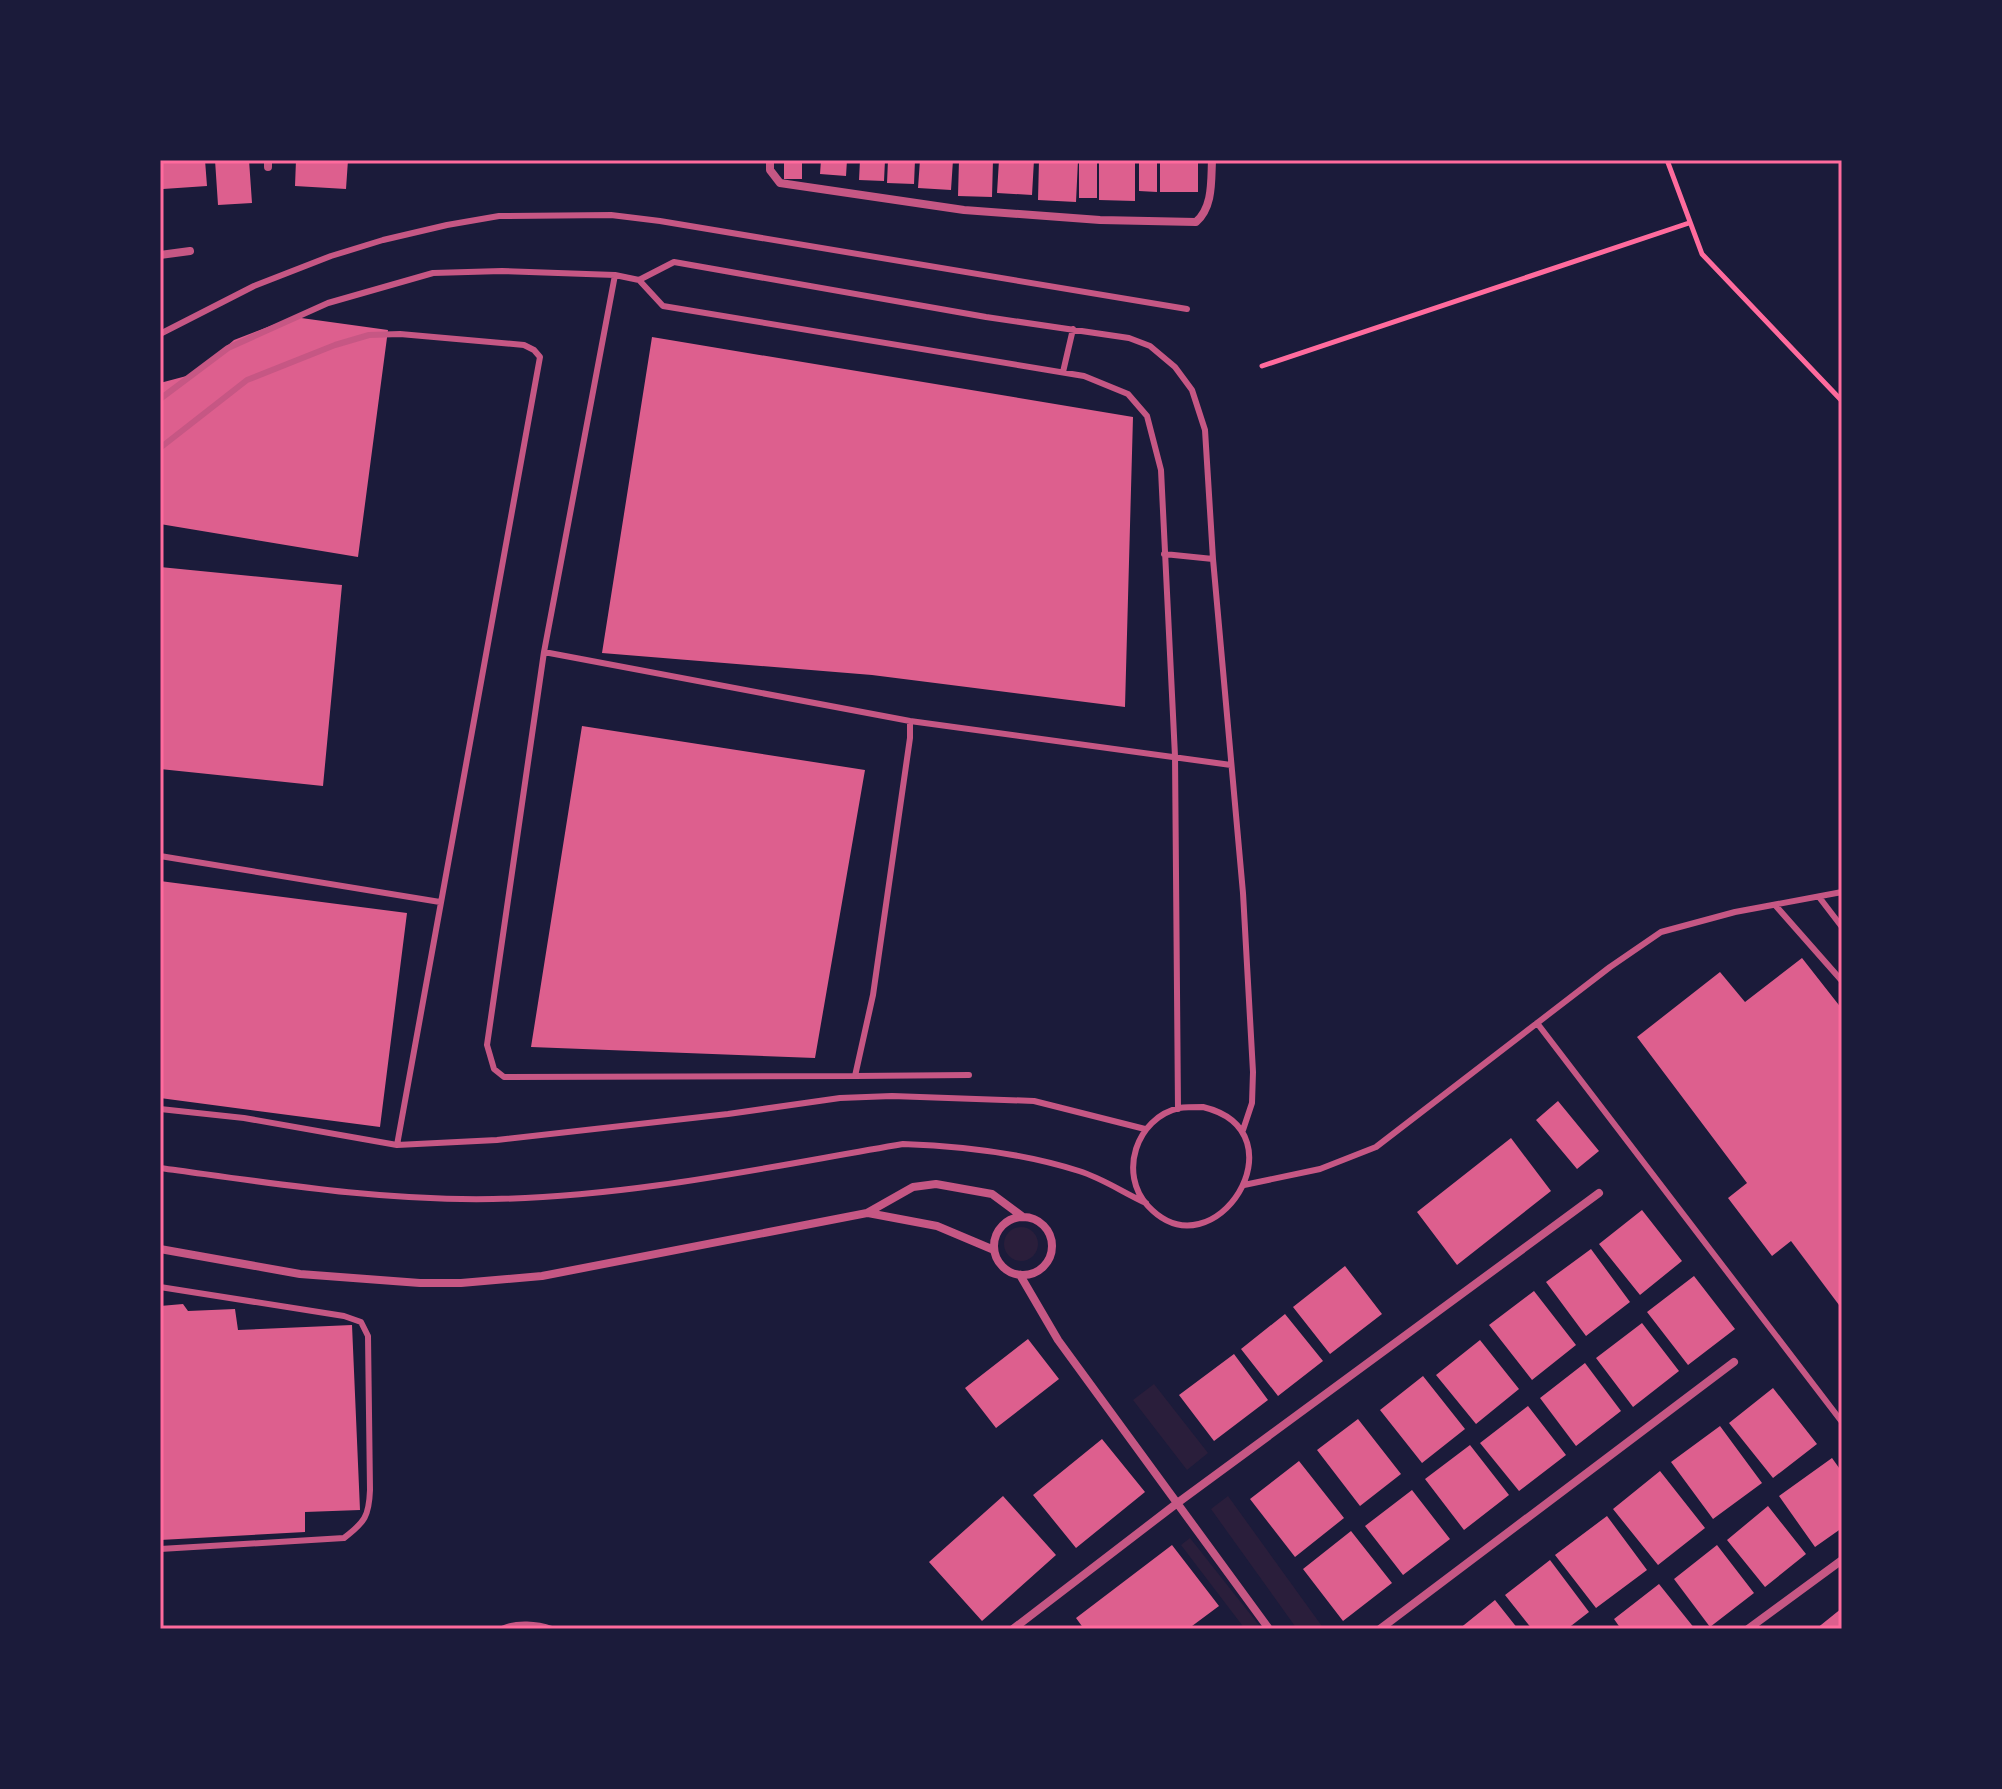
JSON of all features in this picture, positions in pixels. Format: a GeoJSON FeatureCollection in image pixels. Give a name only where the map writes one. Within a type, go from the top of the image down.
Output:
{"type":"FeatureCollection","features":[{"type":"Feature","properties":{"kind":"street"},"geometry":{"type":"LineString","coordinates":[[770,160],[770,170],[780,183],[904,203],[1100,220],[1196,222],[1205,214],[1211,190],[1212,160]]}},
{"type":"Feature","properties":{"kind":"street"},"geometry":{"type":"LineString","coordinates":[[160,255],[190,251]]}},
{"type":"Feature","properties":{"kind":"street"},"geometry":{"type":"LineString","coordinates":[[160,1249],[300,1274],[461,1283],[542,1276],[867,1213],[913,1187],[936,1184],[992,1194],[1048,1231],[1053,1249],[1051,1258],[1039,1272],[1020,1275],[1003,1267],[994,1250],[995,1241],[1005,1224],[1023,1217]]}},
{"type":"Feature","properties":{"kind":"street"},"geometry":{"type":"LineString","coordinates":[[1013,1629],[1176,1504],[1599,1193]]}},
{"type":"Feature","properties":{"kind":"street"},"geometry":{"type":"LineString","coordinates":[[867,1213],[937,1226],[994,1250]]}},
{"type":"Feature","properties":{"kind":"street"},"geometry":{"type":"LineString","coordinates":[[1020,1275],[1058,1340],[1269,1629]]}},
{"type":"Feature","properties":{"kind":"street"},"geometry":{"type":"LineString","coordinates":[[1380,1629],[1734,1362]]}},
{"type":"Feature","properties":{"kind":"street"},"geometry":{"type":"LineString","coordinates":[[1748,1629],[1842,1560]]}},
{"type":"Feature","properties":{"kind":"lane"},"geometry":{"type":"LineString","coordinates":[[160,334],[254,286],[331,256],[383,240],[499,216],[611,215],[660,221],[1187,309]]}},
{"type":"Feature","properties":{"kind":"lane"},"geometry":{"type":"LineString","coordinates":[[639,280],[674,262],[986,317],[1129,338],[1150,346],[1175,367],[1192,390],[1205,430],[1213,559],[1243,893],[1253,1072],[1252,1103],[1243,1130],[1250,1163],[1244,1185],[1225,1212],[1210,1221],[1193,1225],[1175,1223],[1157,1214],[1146,1203],[1134,1183],[1132,1163],[1145,1129],[1159,1118],[1178,1109],[1203,1107],[1222,1111],[1243,1130]]}},
{"type":"Feature","properties":{"kind":"lane"},"geometry":{"type":"LineString","coordinates":[[160,399],[228,348],[328,303],[433,273],[502,271],[615,275],[639,280],[663,306],[1063,372],[1084,376],[1128,394],[1147,416],[1161,470],[1175,756],[1178,1109]]}},
{"type":"Feature","properties":{"kind":"lane"},"geometry":{"type":"LineString","coordinates":[[615,275],[544,652],[487,1045],[494,1069],[504,1077],[969,1075]]}},
{"type":"Feature","properties":{"kind":"lane"},"geometry":{"type":"LineString","coordinates":[[1063,372],[1073,329]]}},
{"type":"Feature","properties":{"kind":"lane"},"geometry":{"type":"LineString","coordinates":[[160,448],[247,380],[369,335],[400,334],[524,345],[540,357],[397,1145]]}},
{"type":"Feature","properties":{"kind":"lane"},"geometry":{"type":"LineString","coordinates":[[1164,554],[1213,559]]}},
{"type":"Feature","properties":{"kind":"lane"},"geometry":{"type":"LineString","coordinates":[[544,652],[910,721],[1231,765]]}},
{"type":"Feature","properties":{"kind":"lane"},"geometry":{"type":"LineString","coordinates":[[855,1076],[873,995],[910,721]]}},
{"type":"Feature","properties":{"kind":"lane"},"geometry":{"type":"LineString","coordinates":[[160,856],[440,902]]}},
{"type":"Feature","properties":{"kind":"lane"},"geometry":{"type":"LineString","coordinates":[[1244,1185],[1320,1169],[1376,1147],[1610,967],[1661,932],[1735,912],[1842,892]]}},
{"type":"Feature","properties":{"kind":"lane"},"geometry":{"type":"LineString","coordinates":[[1819,897],[1842,927]]}},
{"type":"Feature","properties":{"kind":"lane"},"geometry":{"type":"LineString","coordinates":[[1775,905],[1842,981]]}},
{"type":"Feature","properties":{"kind":"lane"},"geometry":{"type":"LineString","coordinates":[[1537,1023],[1842,1422]]}},
{"type":"Feature","properties":{"kind":"lane"},"geometry":{"type":"LineString","coordinates":[[160,1109],[244,1118],[397,1145],[497,1140],[840,1098],[892,1096],[1034,1101],[1145,1129]]}},
{"type":"Feature","properties":{"kind":"lane"},"geometry":{"type":"LineString","coordinates":[[160,1168],[353,1195],[492,1199],[613,1193],[903,1144],[951,1146],[1016,1155],[1082,1172],[1146,1203]]}},
{"type":"Feature","properties":{"kind":"lane"},"geometry":{"type":"LineString","coordinates":[[160,1287],[344,1316],[361,1322],[368,1336],[370,1490],[369,1512],[360,1526],[344,1538],[160,1549]]}},
{"type":"Feature","properties":{"kind":"lane"},"geometry":{"type":"LineString","coordinates":[[502,1629],[509,1625],[539,1625],[552,1629]]}},
{"type":"Feature","properties":{"kind":"path"},"geometry":{"type":"LineString","coordinates":[[1667,160],[1702,254],[1842,401]]}},
{"type":"Feature","properties":{"kind":"path"},"geometry":{"type":"LineString","coordinates":[[1262,366],[1689,223]]}},
{"type":"Feature","properties":{"kind":"shaded area"},"geometry":{"type":"Polygon","coordinates":[[[1021,1227],[1033,1232],[1038,1244],[1033,1256],[1021,1261],[1009,1256],[1004,1244],[1009,1232],[1021,1227]]]}},
{"type":"Feature","properties":{"kind":"shaded area"},"geometry":{"type":"Polygon","coordinates":[[[1154,1384],[1208,1453],[1187,1470],[1133,1400],[1154,1384]]]}},
{"type":"Feature","properties":{"kind":"shaded area"},"geometry":{"type":"Polygon","coordinates":[[[1228,1496],[1324,1629],[1297,1629],[1211,1509],[1228,1496]]]}},
{"type":"Feature","properties":{"kind":"shaded area"},"geometry":{"type":"Polygon","coordinates":[[[1190,1538],[1262,1629],[1245,1629],[1181,1545],[1190,1538]]]}},
{"type":"Feature","properties":{"kind":"building"},"geometry":{"type":"Polygon","coordinates":[[[162,160],[205,160],[207,186],[163,189],[162,160]]]}},
{"type":"Feature","properties":{"kind":"building"},"geometry":{"type":"Polygon","coordinates":[[[215,160],[249,160],[252,203],[218,205],[215,160]]]}},
{"type":"Feature","properties":{"kind":"building"},"geometry":{"type":"Polygon","coordinates":[[[296,160],[348,160],[346,189],[295,186],[296,160]]]}},
{"type":"Feature","properties":{"kind":"building"},"geometry":{"type":"Polygon","coordinates":[[[784,160],[802,160],[802,179],[784,179],[784,160]]]}},
{"type":"Feature","properties":{"kind":"building"},"geometry":{"type":"Polygon","coordinates":[[[821,160],[847,160],[846,176],[820,174],[821,160]]]}},
{"type":"Feature","properties":{"kind":"building"},"geometry":{"type":"Polygon","coordinates":[[[860,160],[885,160],[884,181],[859,180],[860,160]]]}},
{"type":"Feature","properties":{"kind":"building"},"geometry":{"type":"Polygon","coordinates":[[[888,160],[915,160],[914,184],[887,183],[888,160]]]}},
{"type":"Feature","properties":{"kind":"building"},"geometry":{"type":"Polygon","coordinates":[[[920,160],[953,160],[951,190],[918,188],[920,160]]]}},
{"type":"Feature","properties":{"kind":"building"},"geometry":{"type":"Polygon","coordinates":[[[959,160],[993,160],[992,197],[958,196],[959,160]]]}},
{"type":"Feature","properties":{"kind":"building"},"geometry":{"type":"Polygon","coordinates":[[[999,160],[1034,160],[1032,195],[997,193],[999,160]]]}},
{"type":"Feature","properties":{"kind":"building"},"geometry":{"type":"Polygon","coordinates":[[[1039,160],[1078,160],[1076,202],[1038,200],[1039,160]]]}},
{"type":"Feature","properties":{"kind":"building"},"geometry":{"type":"Polygon","coordinates":[[[1079,160],[1097,160],[1097,198],[1079,198],[1079,160]]]}},
{"type":"Feature","properties":{"kind":"building"},"geometry":{"type":"Polygon","coordinates":[[[1099,160],[1135,160],[1135,201],[1099,200],[1099,160]]]}},
{"type":"Feature","properties":{"kind":"building"},"geometry":{"type":"Polygon","coordinates":[[[1139,160],[1157,160],[1157,192],[1139,191],[1139,160]]]}},
{"type":"Feature","properties":{"kind":"building"},"geometry":{"type":"Polygon","coordinates":[[[1160,160],[1198,160],[1198,192],[1160,192],[1160,160]]]}},
{"type":"Feature","properties":{"kind":"building"},"geometry":{"type":"Polygon","coordinates":[[[294,317],[388,330],[358,557],[160,524],[160,383],[194,374],[234,340],[294,317]]]}},
{"type":"Feature","properties":{"kind":"building"},"geometry":{"type":"Polygon","coordinates":[[[652,337],[1133,417],[1125,707],[872,675],[602,653],[652,337]]]}},
{"type":"Feature","properties":{"kind":"building"},"geometry":{"type":"Polygon","coordinates":[[[160,567],[342,585],[323,786],[160,769],[160,567]]]}},
{"type":"Feature","properties":{"kind":"building"},"geometry":{"type":"Polygon","coordinates":[[[582,726],[865,770],[815,1058],[531,1047],[582,726]]]}},
{"type":"Feature","properties":{"kind":"building"},"geometry":{"type":"Polygon","coordinates":[[[160,881],[407,913],[380,1127],[160,1098],[160,881]]]}},
{"type":"Feature","properties":{"kind":"building"},"geometry":{"type":"Polygon","coordinates":[[[1802,958],[1842,1009],[1842,1309],[1791,1241],[1772,1256],[1728,1198],[1747,1183],[1637,1037],[1720,972],[1745,1002],[1802,958]]]}},
{"type":"Feature","properties":{"kind":"building"},"geometry":{"type":"Polygon","coordinates":[[[1558,1101],[1599,1151],[1577,1169],[1536,1120],[1558,1101]]]}},
{"type":"Feature","properties":{"kind":"building"},"geometry":{"type":"Polygon","coordinates":[[[1511,1138],[1551,1191],[1457,1265],[1417,1212],[1511,1138]]]}},
{"type":"Feature","properties":{"kind":"building"},"geometry":{"type":"Polygon","coordinates":[[[1642,1210],[1682,1261],[1640,1295],[1599,1244],[1642,1210]]]}},
{"type":"Feature","properties":{"kind":"building"},"geometry":{"type":"Polygon","coordinates":[[[1591,1249],[1630,1302],[1586,1336],[1546,1282],[1591,1249]]]}},
{"type":"Feature","properties":{"kind":"building"},"geometry":{"type":"Polygon","coordinates":[[[1345,1266],[1382,1314],[1330,1354],[1293,1307],[1345,1266]]]}},
{"type":"Feature","properties":{"kind":"building"},"geometry":{"type":"Polygon","coordinates":[[[1694,1276],[1735,1329],[1688,1365],[1647,1312],[1694,1276]]]}},
{"type":"Feature","properties":{"kind":"building"},"geometry":{"type":"Polygon","coordinates":[[[1534,1291],[1576,1345],[1532,1380],[1489,1325],[1534,1291]]]}},
{"type":"Feature","properties":{"kind":"building"},"geometry":{"type":"Polygon","coordinates":[[[183,1304],[188,1311],[235,1309],[238,1330],[352,1325],[360,1510],[305,1512],[305,1532],[160,1540],[160,1306],[183,1304]]]}},
{"type":"Feature","properties":{"kind":"building"},"geometry":{"type":"Polygon","coordinates":[[[1285,1314],[1323,1361],[1278,1396],[1241,1349],[1285,1314]]]}},
{"type":"Feature","properties":{"kind":"building"},"geometry":{"type":"Polygon","coordinates":[[[1642,1323],[1679,1371],[1633,1407],[1596,1358],[1642,1323]]]}},
{"type":"Feature","properties":{"kind":"building"},"geometry":{"type":"Polygon","coordinates":[[[1028,1339],[1059,1379],[996,1428],[965,1388],[1028,1339]]]}},
{"type":"Feature","properties":{"kind":"building"},"geometry":{"type":"Polygon","coordinates":[[[1480,1340],[1519,1389],[1476,1424],[1436,1375],[1480,1340]]]}},
{"type":"Feature","properties":{"kind":"building"},"geometry":{"type":"Polygon","coordinates":[[[1234,1354],[1268,1400],[1214,1441],[1179,1395],[1234,1354]]]}},
{"type":"Feature","properties":{"kind":"building"},"geometry":{"type":"Polygon","coordinates":[[[1585,1363],[1621,1411],[1576,1446],[1540,1398],[1585,1363]]]}},
{"type":"Feature","properties":{"kind":"building"},"geometry":{"type":"Polygon","coordinates":[[[1423,1376],[1465,1429],[1422,1463],[1380,1410],[1423,1376]]]}},
{"type":"Feature","properties":{"kind":"building"},"geometry":{"type":"Polygon","coordinates":[[[1773,1388],[1817,1444],[1773,1478],[1729,1423],[1773,1388]]]}},
{"type":"Feature","properties":{"kind":"building"},"geometry":{"type":"Polygon","coordinates":[[[1528,1406],[1566,1455],[1519,1491],[1480,1443],[1528,1406]]]}},
{"type":"Feature","properties":{"kind":"building"},"geometry":{"type":"Polygon","coordinates":[[[1358,1419],[1401,1474],[1360,1506],[1317,1450],[1358,1419]]]}},
{"type":"Feature","properties":{"kind":"building"},"geometry":{"type":"Polygon","coordinates":[[[1720,1426],[1762,1483],[1713,1519],[1671,1462],[1720,1426]]]}},
{"type":"Feature","properties":{"kind":"building"},"geometry":{"type":"Polygon","coordinates":[[[1102,1439],[1145,1492],[1076,1548],[1033,1495],[1102,1439]]]}},
{"type":"Feature","properties":{"kind":"building"},"geometry":{"type":"Polygon","coordinates":[[[1470,1445],[1509,1495],[1464,1530],[1425,1479],[1470,1445]]]}},
{"type":"Feature","properties":{"kind":"building"},"geometry":{"type":"Polygon","coordinates":[[[1832,1458],[1842,1472],[1842,1528],[1815,1547],[1779,1496],[1832,1458]]]}},
{"type":"Feature","properties":{"kind":"building"},"geometry":{"type":"Polygon","coordinates":[[[1299,1461],[1344,1518],[1295,1557],[1250,1499],[1299,1461]]]}},
{"type":"Feature","properties":{"kind":"building"},"geometry":{"type":"Polygon","coordinates":[[[1660,1471],[1705,1528],[1658,1565],[1613,1509],[1660,1471]]]}},
{"type":"Feature","properties":{"kind":"building"},"geometry":{"type":"Polygon","coordinates":[[[1412,1490],[1450,1539],[1403,1575],[1365,1526],[1412,1490]]]}},
{"type":"Feature","properties":{"kind":"building"},"geometry":{"type":"Polygon","coordinates":[[[1003,1496],[1056,1555],[982,1621],[929,1562],[1003,1496]]]}},
{"type":"Feature","properties":{"kind":"building"},"geometry":{"type":"Polygon","coordinates":[[[1768,1506],[1806,1554],[1765,1587],[1727,1540],[1768,1506]]]}},
{"type":"Feature","properties":{"kind":"building"},"geometry":{"type":"Polygon","coordinates":[[[1607,1516],[1647,1570],[1596,1608],[1555,1555],[1607,1516]]]}},
{"type":"Feature","properties":{"kind":"building"},"geometry":{"type":"Polygon","coordinates":[[[1351,1531],[1392,1583],[1343,1621],[1303,1569],[1351,1531]]]}},
{"type":"Feature","properties":{"kind":"building"},"geometry":{"type":"Polygon","coordinates":[[[1172,1545],[1219,1606],[1188,1629],[1084,1629],[1076,1618],[1172,1545]]]}},
{"type":"Feature","properties":{"kind":"building"},"geometry":{"type":"Polygon","coordinates":[[[1717,1545],[1754,1593],[1710,1627],[1674,1579],[1717,1545]]]}},
{"type":"Feature","properties":{"kind":"building"},"geometry":{"type":"Polygon","coordinates":[[[1550,1560],[1589,1612],[1567,1629],[1532,1629],[1505,1595],[1550,1560]]]}},
{"type":"Feature","properties":{"kind":"building"},"geometry":{"type":"Polygon","coordinates":[[[1659,1584],[1695,1629],[1621,1629],[1614,1619],[1659,1584]]]}},
{"type":"Feature","properties":{"kind":"building"},"geometry":{"type":"Polygon","coordinates":[[[1495,1600],[1518,1629],[1459,1629],[1495,1600]]]}},
{"type":"Feature","properties":{"kind":"building"},"geometry":{"type":"Polygon","coordinates":[[[1842,1608],[1842,1629],[1816,1629],[1842,1608]]]}}]}
